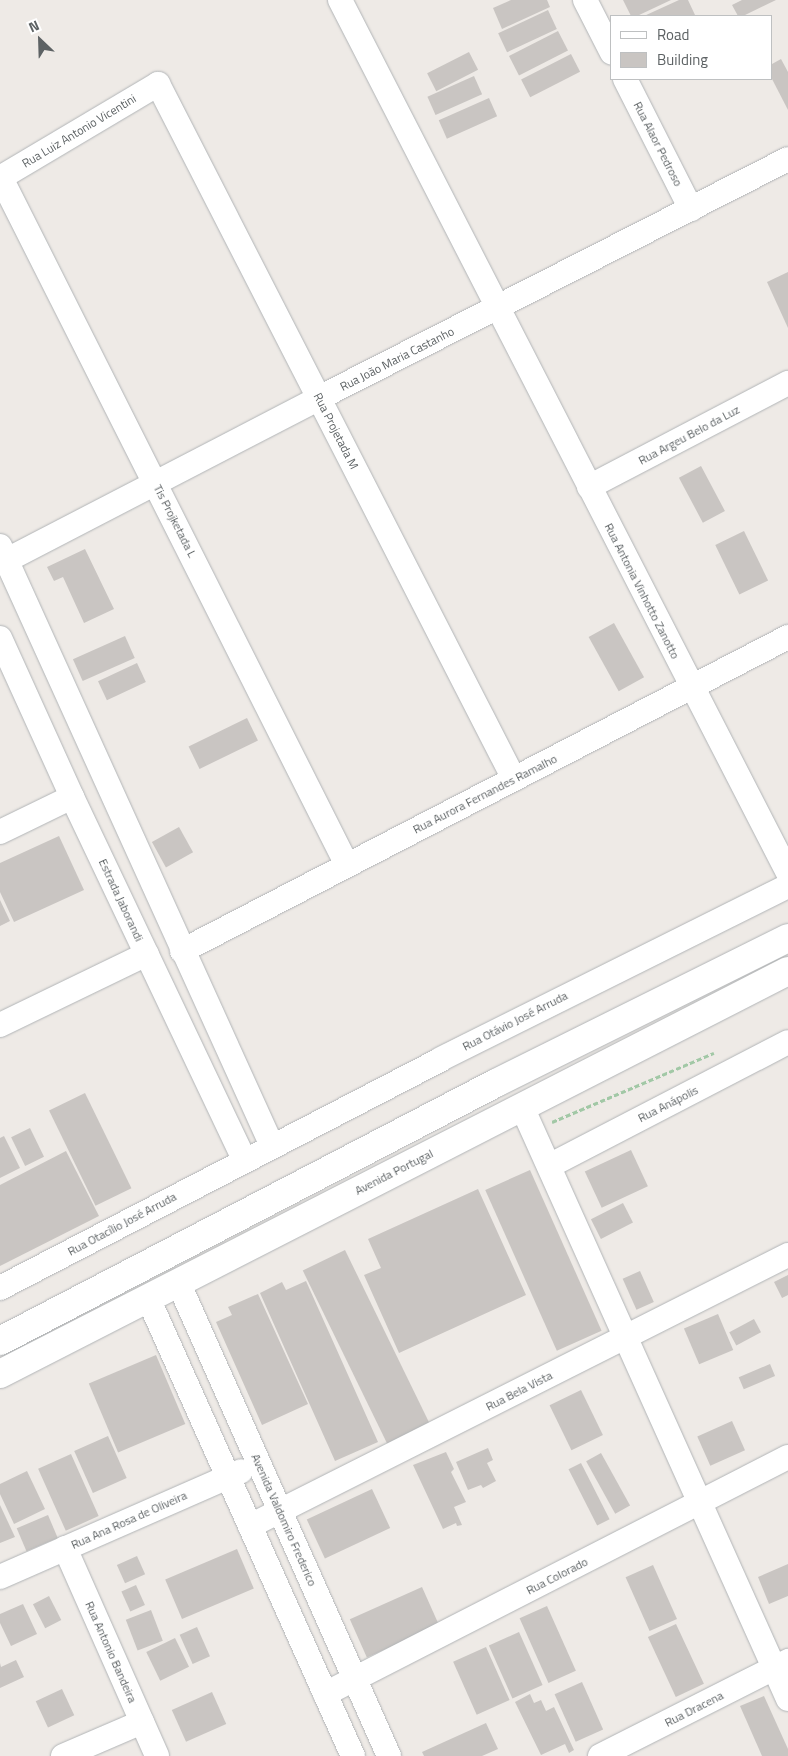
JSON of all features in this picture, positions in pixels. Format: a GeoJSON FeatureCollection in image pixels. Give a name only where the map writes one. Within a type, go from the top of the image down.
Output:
{"type":"FeatureCollection","features":[{"type":"Feature","properties":{"kind":"main road"},"geometry":{"type":"LineString","coordinates":[[0,1341],[488,1087],[788,938]]}},
{"type":"Feature","properties":{"kind":"main road","name":"Avenida Portugal"},"geometry":{"type":"LineString","coordinates":[[0,1374],[148,1298],[528,1119],[788,971]]}},
{"type":"Feature","properties":{"kind":"street","name":"Rua Antonia Vinhotto Zanotto"},"geometry":{"type":"LineString","coordinates":[[340,0],[788,873]]}},
{"type":"Feature","properties":{"kind":"street"},"geometry":{"type":"LineString","coordinates":[[585,0],[610,49]]}},
{"type":"Feature","properties":{"kind":"street","name":"Rua Alaor Pedroso"},"geometry":{"type":"LineString","coordinates":[[626,80],[691,209]]}},
{"type":"Feature","properties":{"kind":"street","name":"Rua Luiz Antonio Vicentini"},"geometry":{"type":"LineString","coordinates":[[0,178],[158,84]]}},
{"type":"Feature","properties":{"kind":"street","name":"Rua Projetada M"},"geometry":{"type":"LineString","coordinates":[[158,84],[514,779]]}},
{"type":"Feature","properties":{"kind":"street","name":"Rua João Maria Castanho"},"geometry":{"type":"LineString","coordinates":[[3,553],[157,483],[319,398],[497,309],[788,159]]}},
{"type":"Feature","properties":{"kind":"street","name":"Tis Projketada L"},"geometry":{"type":"LineString","coordinates":[[0,178],[157,483],[347,865]]}},
{"type":"Feature","properties":{"kind":"street","name":"Rua Argeu Belo da Luz"},"geometry":{"type":"LineString","coordinates":[[589,487],[788,383]]}},
{"type":"Feature","properties":{"kind":"street"},"geometry":{"type":"LineString","coordinates":[[3,553],[272,1146]]}},
{"type":"Feature","properties":{"kind":"street","name":"Rua Aurora Fernandes Ramalho"},"geometry":{"type":"LineString","coordinates":[[182,950],[788,637]]}},
{"type":"Feature","properties":{"kind":"street","name":"Estrada Jaborandi"},"geometry":{"type":"LineString","coordinates":[[0,640],[72,797],[244,1159]]}},
{"type":"Feature","properties":{"kind":"street"},"geometry":{"type":"LineString","coordinates":[[0,832],[72,797]]}},
{"type":"Feature","properties":{"kind":"street","name":"Rua Otávio José Arruda"},"geometry":{"type":"LineString","coordinates":[[244,1159],[788,886]]}},
{"type":"Feature","properties":{"kind":"street"},"geometry":{"type":"LineString","coordinates":[[0,1025],[146,954]]}},
{"type":"Feature","properties":{"kind":"street","name":"Rua Anápolis"},"geometry":{"type":"LineString","coordinates":[[549,1166],[788,1042]]}},
{"type":"Feature","properties":{"kind":"street"},"geometry":{"type":"LineString","coordinates":[[528,1119],[700,1502],[781,1664],[788,1699]]}},
{"type":"Feature","properties":{"kind":"street","name":"Rua Otacílio José Arruda"},"geometry":{"type":"LineString","coordinates":[[0,1288],[244,1159]]}},
{"type":"Feature","properties":{"kind":"street","name":"Rua Bela Vista"},"geometry":{"type":"LineString","coordinates":[[250,1526],[788,1255]]}},
{"type":"Feature","properties":{"kind":"street","name":"Avenida Valdomiro Frederico"},"geometry":{"type":"LineString","coordinates":[[179,1284],[389,1756]]}},
{"type":"Feature","properties":{"kind":"street"},"geometry":{"type":"LineString","coordinates":[[148,1298],[353,1756]]}},
{"type":"Feature","properties":{"kind":"street","name":"Rua Colorado"},"geometry":{"type":"LineString","coordinates":[[325,1694],[788,1457]]}},
{"type":"Feature","properties":{"kind":"street","name":"Rua Ana Rosa de Oliveira"},"geometry":{"type":"LineString","coordinates":[[0,1577],[258,1463]]}},
{"type":"Feature","properties":{"kind":"street","name":"Rua Antonio Bandeira"},"geometry":{"type":"LineString","coordinates":[[65,1548],[157,1756]]}},
{"type":"Feature","properties":{"kind":"street","name":"Rua Dracena"},"geometry":{"type":"LineString","coordinates":[[600,1756],[781,1664]]}},
{"type":"Feature","properties":{"kind":"street"},"geometry":{"type":"LineString","coordinates":[[63,1756],[142,1722]]}},
{"type":"Feature","properties":{"kind":"path"},"geometry":{"type":"LineString","coordinates":[[528,1119],[723,1050]]}},
{"type":"Feature","properties":{"kind":"building"},"geometry":{"type":"Polygon","coordinates":[[[511,0],[547,0],[550,7],[502,29],[493,8],[511,0]]]}},
{"type":"Feature","properties":{"kind":"building"},"geometry":{"type":"Polygon","coordinates":[[[623,0],[671,0],[639,15],[630,15],[623,0]]]}},
{"type":"Feature","properties":{"kind":"building"},"geometry":{"type":"Polygon","coordinates":[[[679,0],[688,0],[695,15],[646,15],[679,0]]]}},
{"type":"Feature","properties":{"kind":"building"},"geometry":{"type":"Polygon","coordinates":[[[742,0],[776,0],[745,15],[737,15],[732,5],[742,0]]]}},
{"type":"Feature","properties":{"kind":"building"},"geometry":{"type":"Polygon","coordinates":[[[548,10],[557,29],[507,52],[498,33],[548,10]]]}},
{"type":"Feature","properties":{"kind":"building"},"geometry":{"type":"Polygon","coordinates":[[[558,31],[568,51],[519,76],[509,56],[558,31]]]}},
{"type":"Feature","properties":{"kind":"building"},"geometry":{"type":"Polygon","coordinates":[[[469,52],[478,70],[436,91],[427,73],[469,52]]]}},
{"type":"Feature","properties":{"kind":"building"},"geometry":{"type":"Polygon","coordinates":[[[571,54],[580,72],[530,97],[521,79],[571,54]]]}},
{"type":"Feature","properties":{"kind":"building"},"geometry":{"type":"Polygon","coordinates":[[[781,59],[788,72],[788,110],[773,80],[773,63],[781,59]]]}},
{"type":"Feature","properties":{"kind":"building"},"geometry":{"type":"Polygon","coordinates":[[[474,76],[482,94],[436,115],[427,97],[474,76]]]}},
{"type":"Feature","properties":{"kind":"building"},"geometry":{"type":"Polygon","coordinates":[[[489,98],[497,116],[447,139],[439,120],[489,98]]]}},
{"type":"Feature","properties":{"kind":"building"},"geometry":{"type":"Polygon","coordinates":[[[788,272],[788,328],[767,282],[788,272]]]}},
{"type":"Feature","properties":{"kind":"building"},"geometry":{"type":"Polygon","coordinates":[[[701,466],[725,511],[703,523],[679,478],[701,466]]]}},
{"type":"Feature","properties":{"kind":"building"},"geometry":{"type":"Polygon","coordinates":[[[744,531],[768,580],[739,594],[715,545],[744,531]]]}},
{"type":"Feature","properties":{"kind":"building"},"geometry":{"type":"Polygon","coordinates":[[[85,549],[114,609],[84,623],[63,577],[54,581],[47,567],[85,549]]]}},
{"type":"Feature","properties":{"kind":"building"},"geometry":{"type":"Polygon","coordinates":[[[614,623],[644,677],[619,691],[589,637],[614,623]]]}},
{"type":"Feature","properties":{"kind":"building"},"geometry":{"type":"Polygon","coordinates":[[[125,636],[135,658],[83,681],[73,659],[125,636]]]}},
{"type":"Feature","properties":{"kind":"building"},"geometry":{"type":"Polygon","coordinates":[[[137,663],[146,682],[107,700],[98,681],[137,663]]]}},
{"type":"Feature","properties":{"kind":"building"},"geometry":{"type":"Polygon","coordinates":[[[247,718],[258,740],[200,769],[189,746],[247,718]]]}},
{"type":"Feature","properties":{"kind":"building"},"geometry":{"type":"Polygon","coordinates":[[[179,827],[193,852],[166,867],[152,842],[179,827]]]}},
{"type":"Feature","properties":{"kind":"building"},"geometry":{"type":"Polygon","coordinates":[[[59,836],[84,890],[14,922],[0,892],[0,863],[59,836]]]}},
{"type":"Feature","properties":{"kind":"building"},"geometry":{"type":"Polygon","coordinates":[[[0,900],[10,921],[0,926],[0,900]]]}},
{"type":"Feature","properties":{"kind":"building"},"geometry":{"type":"Polygon","coordinates":[[[85,1093],[131,1188],[96,1206],[49,1111],[85,1093]]]}},
{"type":"Feature","properties":{"kind":"building"},"geometry":{"type":"Polygon","coordinates":[[[30,1128],[44,1157],[25,1166],[11,1137],[30,1128]]]}},
{"type":"Feature","properties":{"kind":"building"},"geometry":{"type":"Polygon","coordinates":[[[4,1136],[20,1168],[0,1178],[0,1138],[4,1136]]]}},
{"type":"Feature","properties":{"kind":"building"},"geometry":{"type":"Polygon","coordinates":[[[631,1150],[648,1186],[602,1208],[585,1172],[631,1150]]]}},
{"type":"Feature","properties":{"kind":"building"},"geometry":{"type":"Polygon","coordinates":[[[66,1151],[99,1216],[0,1266],[0,1185],[66,1151]]]}},
{"type":"Feature","properties":{"kind":"building"},"geometry":{"type":"Polygon","coordinates":[[[530,1170],[602,1331],[557,1351],[485,1190],[530,1170]]]}},
{"type":"Feature","properties":{"kind":"building"},"geometry":{"type":"Polygon","coordinates":[[[478,1189],[526,1295],[399,1353],[364,1275],[381,1268],[368,1239],[478,1189]]]}},
{"type":"Feature","properties":{"kind":"building"},"geometry":{"type":"Polygon","coordinates":[[[623,1203],[633,1223],[601,1239],[591,1219],[623,1203]]]}},
{"type":"Feature","properties":{"kind":"building"},"geometry":{"type":"Polygon","coordinates":[[[345,1250],[430,1423],[387,1444],[303,1271],[345,1250]]]}},
{"type":"Feature","properties":{"kind":"building"},"geometry":{"type":"Polygon","coordinates":[[[640,1271],[654,1302],[636,1310],[623,1279],[640,1271]]]}},
{"type":"Feature","properties":{"kind":"building"},"geometry":{"type":"Polygon","coordinates":[[[788,1275],[788,1295],[782,1298],[774,1282],[788,1275]]]}},
{"type":"Feature","properties":{"kind":"building"},"geometry":{"type":"Polygon","coordinates":[[[306,1281],[378,1442],[335,1461],[260,1293],[282,1282],[286,1290],[306,1281]]]}},
{"type":"Feature","properties":{"kind":"building"},"geometry":{"type":"Polygon","coordinates":[[[258,1294],[308,1404],[262,1425],[216,1322],[232,1315],[228,1307],[258,1294]]]}},
{"type":"Feature","properties":{"kind":"building"},"geometry":{"type":"Polygon","coordinates":[[[718,1314],[733,1350],[699,1364],[684,1328],[718,1314]]]}},
{"type":"Feature","properties":{"kind":"building"},"geometry":{"type":"Polygon","coordinates":[[[754,1319],[761,1332],[736,1345],[729,1332],[754,1319]]]}},
{"type":"Feature","properties":{"kind":"building"},"geometry":{"type":"Polygon","coordinates":[[[156,1355],[185,1424],[118,1453],[89,1384],[156,1355]]]}},
{"type":"Feature","properties":{"kind":"building"},"geometry":{"type":"Polygon","coordinates":[[[770,1364],[775,1376],[744,1389],[739,1377],[770,1364]]]}},
{"type":"Feature","properties":{"kind":"building"},"geometry":{"type":"Polygon","coordinates":[[[581,1390],[603,1435],[571,1450],[550,1405],[581,1390]]]}},
{"type":"Feature","properties":{"kind":"building"},"geometry":{"type":"Polygon","coordinates":[[[732,1421],[745,1450],[710,1466],[697,1436],[732,1421]]]}},
{"type":"Feature","properties":{"kind":"building"},"geometry":{"type":"Polygon","coordinates":[[[108,1436],[127,1478],[93,1493],[74,1451],[108,1436]]]}},
{"type":"Feature","properties":{"kind":"building"},"geometry":{"type":"Polygon","coordinates":[[[488,1448],[493,1460],[487,1463],[496,1481],[483,1488],[481,1485],[468,1490],[456,1462],[488,1448]]]}},
{"type":"Feature","properties":{"kind":"building"},"geometry":{"type":"Polygon","coordinates":[[[446,1452],[454,1469],[451,1472],[466,1502],[454,1507],[462,1525],[457,1526],[456,1523],[443,1529],[413,1465],[446,1452]]]}},
{"type":"Feature","properties":{"kind":"building"},"geometry":{"type":"Polygon","coordinates":[[[601,1453],[630,1505],[615,1514],[586,1461],[601,1453]]]}},
{"type":"Feature","properties":{"kind":"building"},"geometry":{"type":"Polygon","coordinates":[[[71,1454],[99,1516],[66,1531],[38,1469],[71,1454]]]}},
{"type":"Feature","properties":{"kind":"building"},"geometry":{"type":"Polygon","coordinates":[[[581,1463],[610,1519],[597,1525],[569,1469],[581,1463]]]}},
{"type":"Feature","properties":{"kind":"building"},"geometry":{"type":"Polygon","coordinates":[[[27,1471],[45,1509],[14,1524],[0,1494],[0,1484],[27,1471]]]}},
{"type":"Feature","properties":{"kind":"building"},"geometry":{"type":"Polygon","coordinates":[[[372,1489],[390,1528],[325,1558],[307,1519],[372,1489]]]}},
{"type":"Feature","properties":{"kind":"building"},"geometry":{"type":"Polygon","coordinates":[[[0,1505],[15,1537],[0,1543],[0,1505]]]}},
{"type":"Feature","properties":{"kind":"building"},"geometry":{"type":"Polygon","coordinates":[[[48,1515],[58,1538],[26,1551],[17,1528],[48,1515]]]}},
{"type":"Feature","properties":{"kind":"building"},"geometry":{"type":"Polygon","coordinates":[[[237,1549],[254,1589],[182,1619],[165,1579],[237,1549]]]}},
{"type":"Feature","properties":{"kind":"building"},"geometry":{"type":"Polygon","coordinates":[[[137,1556],[145,1574],[125,1583],[117,1565],[137,1556]]]}},
{"type":"Feature","properties":{"kind":"building"},"geometry":{"type":"Polygon","coordinates":[[[788,1564],[788,1596],[769,1604],[758,1577],[788,1564]]]}},
{"type":"Feature","properties":{"kind":"building"},"geometry":{"type":"Polygon","coordinates":[[[653,1565],[677,1619],[650,1631],[626,1577],[653,1565]]]}},
{"type":"Feature","properties":{"kind":"building"},"geometry":{"type":"Polygon","coordinates":[[[136,1585],[145,1605],[130,1612],[121,1592],[136,1585]]]}},
{"type":"Feature","properties":{"kind":"building"},"geometry":{"type":"Polygon","coordinates":[[[422,1587],[439,1625],[367,1658],[350,1619],[422,1587]]]}},
{"type":"Feature","properties":{"kind":"building"},"geometry":{"type":"Polygon","coordinates":[[[49,1596],[61,1620],[45,1628],[33,1604],[49,1596]]]}},
{"type":"Feature","properties":{"kind":"building"},"geometry":{"type":"Polygon","coordinates":[[[23,1604],[37,1634],[11,1646],[0,1623],[0,1614],[23,1604]]]}},
{"type":"Feature","properties":{"kind":"building"},"geometry":{"type":"Polygon","coordinates":[[[547,1606],[576,1671],[548,1683],[520,1618],[547,1606]]]}},
{"type":"Feature","properties":{"kind":"building"},"geometry":{"type":"Polygon","coordinates":[[[151,1610],[163,1641],[138,1650],[126,1620],[151,1610]]]}},
{"type":"Feature","properties":{"kind":"building"},"geometry":{"type":"Polygon","coordinates":[[[676,1624],[704,1684],[676,1697],[648,1637],[676,1624]]]}},
{"type":"Feature","properties":{"kind":"building"},"geometry":{"type":"Polygon","coordinates":[[[197,1627],[210,1656],[193,1664],[180,1635],[197,1627]]]}},
{"type":"Feature","properties":{"kind":"building"},"geometry":{"type":"Polygon","coordinates":[[[519,1632],[543,1685],[512,1698],[489,1645],[519,1632]]]}},
{"type":"Feature","properties":{"kind":"building"},"geometry":{"type":"Polygon","coordinates":[[[175,1638],[189,1667],[160,1681],[146,1652],[175,1638]]]}},
{"type":"Feature","properties":{"kind":"building"},"geometry":{"type":"Polygon","coordinates":[[[486,1647],[510,1700],[477,1715],[453,1662],[486,1647]]]}},
{"type":"Feature","properties":{"kind":"building"},"geometry":{"type":"Polygon","coordinates":[[[16,1660],[24,1677],[0,1688],[0,1663],[1,1667],[16,1660]]]}},
{"type":"Feature","properties":{"kind":"building"},"geometry":{"type":"Polygon","coordinates":[[[582,1682],[603,1730],[576,1742],[555,1694],[582,1682]]]}},
{"type":"Feature","properties":{"kind":"building"},"geometry":{"type":"Polygon","coordinates":[[[62,1689],[74,1715],[48,1728],[36,1701],[62,1689]]]}},
{"type":"Feature","properties":{"kind":"building"},"geometry":{"type":"Polygon","coordinates":[[[212,1692],[226,1724],[186,1742],[172,1710],[212,1692]]]}},
{"type":"Feature","properties":{"kind":"building"},"geometry":{"type":"Polygon","coordinates":[[[530,1694],[534,1703],[541,1700],[546,1711],[554,1707],[574,1750],[569,1753],[565,1744],[541,1755],[515,1702],[530,1694]]]}},
{"type":"Feature","properties":{"kind":"building"},"geometry":{"type":"Polygon","coordinates":[[[764,1696],[788,1749],[788,1756],[762,1756],[740,1706],[764,1696]]]}},
{"type":"Feature","properties":{"kind":"building"},"geometry":{"type":"Polygon","coordinates":[[[486,1723],[498,1749],[482,1756],[424,1756],[422,1752],[486,1723]]]}}]}
